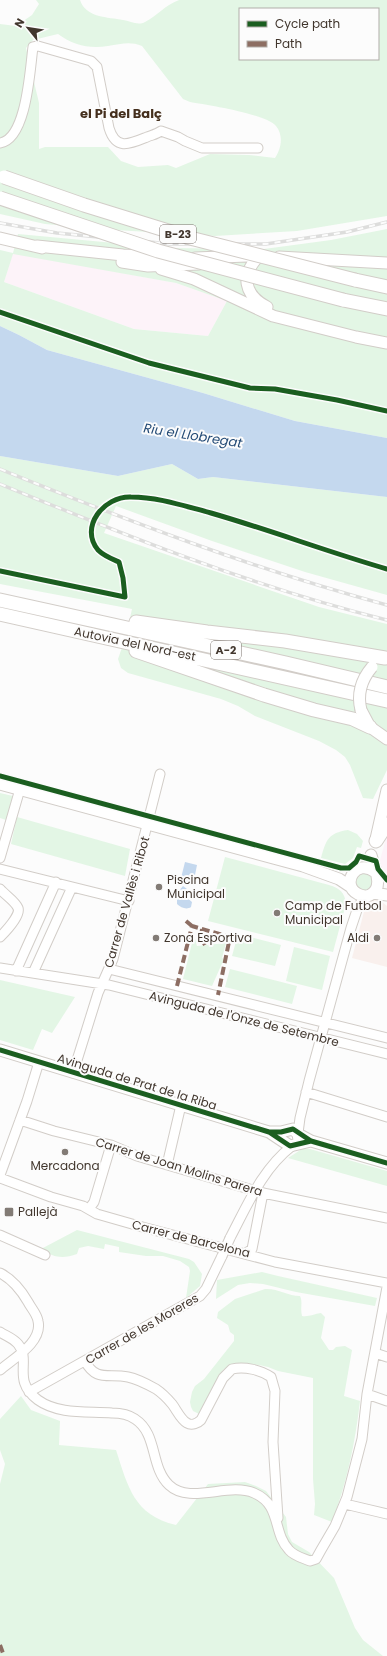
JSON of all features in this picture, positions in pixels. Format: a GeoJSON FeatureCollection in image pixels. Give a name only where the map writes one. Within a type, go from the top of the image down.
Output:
{"type":"FeatureCollection","features":[{"type":"Feature","properties":{"kind":"highway","name":"B-23"},"geometry":{"type":"LineString","coordinates":[[2,176],[84,205],[194,239],[387,287]]}},
{"type":"Feature","properties":{"kind":"highway","name":"B-23"},"geometry":{"type":"LineString","coordinates":[[0,198],[158,251],[343,300],[387,309]]}},
{"type":"Feature","properties":{"kind":"highway","name":"Autovia del Nord-est"},"geometry":{"type":"LineString","coordinates":[[0,600],[286,663],[387,687]]}},
{"type":"Feature","properties":{"kind":"highway","name":"Autovia del Nord-est"},"geometry":{"type":"LineString","coordinates":[[0,614],[387,701]]}},
{"type":"Feature","properties":{"kind":"highway"},"geometry":{"type":"LineString","coordinates":[[95,621],[132,621],[207,632],[253,636],[386,657]]}},
{"type":"Feature","properties":{"kind":"highway"},"geometry":{"type":"LineString","coordinates":[[105,638],[143,654],[242,688],[314,710],[352,719],[370,727]]}},
{"type":"Feature","properties":{"kind":"highway"},"geometry":{"type":"LineString","coordinates":[[376,841],[387,824]]}},
{"type":"Feature","properties":{"kind":"main road"},"geometry":{"type":"LineString","coordinates":[[0,238],[56,251],[148,266],[194,279],[273,316],[356,337],[387,343]]}},
{"type":"Feature","properties":{"kind":"main road"},"geometry":{"type":"LineString","coordinates":[[37,246],[156,258],[188,259],[259,256],[387,263]]}},
{"type":"Feature","properties":{"kind":"main road"},"geometry":{"type":"LineString","coordinates":[[148,266],[235,263],[259,256]]}},
{"type":"Feature","properties":{"kind":"main road"},"geometry":{"type":"LineString","coordinates":[[259,256],[251,265],[247,276],[248,288],[251,295],[266,307],[301,323]]}},
{"type":"Feature","properties":{"kind":"main road"},"geometry":{"type":"LineString","coordinates":[[385,740],[370,727],[361,710],[359,697],[364,677],[372,667],[386,657]]}},
{"type":"Feature","properties":{"kind":"main road"},"geometry":{"type":"LineString","coordinates":[[0,784],[303,866],[336,878],[361,892],[387,895]]}},
{"type":"Feature","properties":{"kind":"main road"},"geometry":{"type":"LineString","coordinates":[[361,892],[350,879],[371,855],[376,841],[387,790]]}},
{"type":"Feature","properties":{"kind":"main road"},"geometry":{"type":"LineString","coordinates":[[361,892],[377,889],[376,876],[371,855]]}},
{"type":"Feature","properties":{"kind":"main road"},"geometry":{"type":"LineString","coordinates":[[303,866],[316,867],[337,873],[369,868],[387,889]]}},
{"type":"Feature","properties":{"kind":"main road","name":"Avinguda de Prat de la Riba"},"geometry":{"type":"LineString","coordinates":[[0,1050],[269,1132],[291,1137]]}},
{"type":"Feature","properties":{"kind":"main road"},"geometry":{"type":"LineString","coordinates":[[291,1137],[311,1141],[387,1163]]}},
{"type":"Feature","properties":{"kind":"street"},"geometry":{"type":"LineString","coordinates":[[0,143],[3,143],[16,131],[23,114],[33,47],[38,46],[91,61],[97,67],[109,128],[112,138],[118,142],[127,144],[136,142],[161,131],[178,136],[185,141],[202,148],[258,148]]}},
{"type":"Feature","properties":{"kind":"street","name":"Carrer de Vallès i Ribot"},"geometry":{"type":"LineString","coordinates":[[73,1073],[102,984],[109,969],[129,901],[160,774]]}},
{"type":"Feature","properties":{"kind":"street"},"geometry":{"type":"LineString","coordinates":[[0,858],[20,789]]}},
{"type":"Feature","properties":{"kind":"street"},"geometry":{"type":"LineString","coordinates":[[0,869],[129,901]]}},
{"type":"Feature","properties":{"kind":"street"},"geometry":{"type":"LineString","coordinates":[[16,971],[56,882]]}},
{"type":"Feature","properties":{"kind":"street"},"geometry":{"type":"LineString","coordinates":[[33,973],[72,887]]}},
{"type":"Feature","properties":{"kind":"street"},"geometry":{"type":"LineString","coordinates":[[0,889],[18,907],[18,911],[14,920],[0,937]]}},
{"type":"Feature","properties":{"kind":"street","name":"Carrer de les Moreres"},"geometry":{"type":"LineString","coordinates":[[30,1392],[204,1293],[230,1238],[291,1137],[300,1118],[361,892]]}},
{"type":"Feature","properties":{"kind":"street","name":"Avinguda de l'Onze de Setembre"},"geometry":{"type":"LineString","coordinates":[[0,968],[102,984],[387,1054]]}},
{"type":"Feature","properties":{"kind":"street","name":"Avinguda de l'Onze de Setembre"},"geometry":{"type":"LineString","coordinates":[[109,969],[387,1038]]}},
{"type":"Feature","properties":{"kind":"street"},"geometry":{"type":"LineString","coordinates":[[0,1175],[39,1062]]}},
{"type":"Feature","properties":{"kind":"street"},"geometry":{"type":"LineString","coordinates":[[306,1092],[387,1117]]}},
{"type":"Feature","properties":{"kind":"street"},"geometry":{"type":"LineString","coordinates":[[167,1165],[181,1105]]}},
{"type":"Feature","properties":{"kind":"street","name":"Carrer de Joan Molins Parera"},"geometry":{"type":"LineString","coordinates":[[20,1120],[54,1131],[111,1145],[137,1156],[259,1191],[387,1218]]}},
{"type":"Feature","properties":{"kind":"street"},"geometry":{"type":"LineString","coordinates":[[89,1209],[94,1202],[111,1145]]}},
{"type":"Feature","properties":{"kind":"street","name":"Carrer de Barcelona"},"geometry":{"type":"LineString","coordinates":[[0,1178],[89,1209],[97,1214],[146,1228],[246,1253],[275,1262],[387,1283]]}},
{"type":"Feature","properties":{"kind":"street"},"geometry":{"type":"LineString","coordinates":[[246,1253],[252,1249],[259,1191]]}},
{"type":"Feature","properties":{"kind":"street"},"geometry":{"type":"LineString","coordinates":[[0,1235],[45,1255]]}},
{"type":"Feature","properties":{"kind":"street"},"geometry":{"type":"LineString","coordinates":[[0,1273],[14,1283],[38,1319],[38,1332],[34,1340],[0,1370]]}},
{"type":"Feature","properties":{"kind":"street"},"geometry":{"type":"LineString","coordinates":[[0,1332],[15,1340],[23,1351],[22,1377],[30,1392],[44,1404],[64,1410],[116,1413],[127,1415],[136,1419],[146,1430],[161,1475],[168,1484],[176,1490],[192,1494],[246,1490],[263,1498],[274,1512],[280,1534],[289,1550],[310,1561],[316,1559],[335,1526],[345,1504],[362,1439],[367,1394],[386,1304],[387,1287]]}},
{"type":"Feature","properties":{"kind":"street"},"geometry":{"type":"LineString","coordinates":[[375,1353],[387,1357]]}},
{"type":"Feature","properties":{"kind":"street"},"geometry":{"type":"LineString","coordinates":[[85,1361],[93,1373],[99,1376],[126,1377],[138,1380],[152,1387],[166,1397],[183,1420],[193,1424],[198,1423],[201,1420],[223,1378],[232,1369],[245,1368],[265,1373],[271,1377],[275,1391],[273,1442],[275,1484],[274,1494],[271,1497],[263,1498]]}},
{"type":"Feature","properties":{"kind":"street"},"geometry":{"type":"LineString","coordinates":[[367,1394],[387,1401]]}},
{"type":"Feature","properties":{"kind":"street"},"geometry":{"type":"LineString","coordinates":[[275,1484],[278,1498],[278,1524]]}},
{"type":"Feature","properties":{"kind":"street"},"geometry":{"type":"LineString","coordinates":[[345,1504],[387,1514]]}},
{"type":"Feature","properties":{"kind":"shaded area"},"geometry":{"type":"Polygon","coordinates":[[[13,253],[176,283],[227,301],[208,336],[134,329],[4,282],[13,253]]]}},
{"type":"Feature","properties":{"kind":"shaded area"},"geometry":{"type":"Polygon","coordinates":[[[387,834],[387,879],[378,868],[387,834]]]}},
{"type":"Feature","properties":{"kind":"shaded area"},"geometry":{"type":"Polygon","coordinates":[[[368,896],[382,902],[387,906],[387,967],[352,958],[368,896]]]}},
{"type":"Feature","properties":{"kind":"green space"},"geometry":{"type":"Polygon","coordinates":[[[36,0],[80,0],[87,10],[98,16],[140,24],[149,20],[169,5],[179,0],[387,0],[387,216],[297,231],[215,236],[45,224],[0,214],[0,24],[16,26],[32,15],[39,4],[36,0]],[[58,34],[33,40],[26,48],[39,103],[39,149],[45,147],[108,147],[121,161],[138,167],[168,165],[176,168],[210,154],[249,155],[275,158],[281,142],[280,134],[276,126],[261,118],[249,114],[190,102],[183,99],[142,46],[129,43],[94,47],[75,43],[58,34]]]}},
{"type":"Feature","properties":{"kind":"green space"},"geometry":{"type":"Polygon","coordinates":[[[387,229],[387,438],[295,421],[203,393],[47,350],[0,326],[0,250],[13,253],[18,234],[168,248],[264,249],[331,240],[387,229]],[[13,254],[4,282],[134,329],[208,336],[227,301],[176,283],[13,254]]]}},
{"type":"Feature","properties":{"kind":"green space"},"geometry":{"type":"Polygon","coordinates":[[[0,456],[118,476],[172,464],[198,479],[213,477],[387,497],[387,595],[305,572],[212,541],[116,506],[104,533],[319,607],[387,624],[387,770],[373,799],[363,798],[350,765],[345,757],[336,750],[319,741],[255,716],[238,706],[221,699],[128,673],[121,668],[118,659],[126,636],[132,609],[0,584],[0,456]]]}},
{"type":"Feature","properties":{"kind":"green space"},"geometry":{"type":"Polygon","coordinates":[[[0,793],[13,796],[6,820],[0,818],[0,793]]]}},
{"type":"Feature","properties":{"kind":"green space"},"geometry":{"type":"Polygon","coordinates":[[[17,817],[130,849],[125,876],[11,844],[17,817]]]}},
{"type":"Feature","properties":{"kind":"green space"},"geometry":{"type":"Polygon","coordinates":[[[348,830],[357,834],[363,841],[361,848],[357,847],[353,858],[345,864],[321,858],[326,842],[329,838],[336,833],[348,830]]]}},
{"type":"Feature","properties":{"kind":"green space","name":"Camp de Futbol Municipal"},"geometry":{"type":"Polygon","coordinates":[[[225,857],[339,889],[343,894],[346,904],[333,952],[208,921],[225,857]]]}},
{"type":"Feature","properties":{"kind":"green space"},"geometry":{"type":"Polygon","coordinates":[[[364,873],[372,877],[372,888],[364,892],[356,887],[356,880],[358,876],[364,873]]]}},
{"type":"Feature","properties":{"kind":"green space"},"geometry":{"type":"Polygon","coordinates":[[[238,934],[281,945],[275,966],[232,956],[238,934]]]}},
{"type":"Feature","properties":{"kind":"green space"},"geometry":{"type":"Polygon","coordinates":[[[194,935],[197,946],[226,943],[222,958],[224,959],[212,986],[183,979],[194,935]]]}},
{"type":"Feature","properties":{"kind":"green space"},"geometry":{"type":"Polygon","coordinates":[[[294,947],[330,956],[322,990],[286,981],[294,947]]]}},
{"type":"Feature","properties":{"kind":"green space"},"geometry":{"type":"Polygon","coordinates":[[[230,969],[297,986],[292,1004],[225,987],[230,969]]]}},
{"type":"Feature","properties":{"kind":"green space"},"geometry":{"type":"Polygon","coordinates":[[[0,980],[75,997],[52,1033],[42,1029],[33,1050],[0,1040],[0,980]]]}},
{"type":"Feature","properties":{"kind":"green space"},"geometry":{"type":"Polygon","coordinates":[[[302,1149],[310,1149],[387,1171],[387,1186],[288,1158],[302,1149]]]}},
{"type":"Feature","properties":{"kind":"green space"},"geometry":{"type":"Polygon","coordinates":[[[77,1230],[189,1259],[194,1262],[202,1274],[200,1286],[186,1298],[190,1271],[189,1267],[180,1261],[163,1256],[146,1256],[119,1252],[119,1247],[105,1244],[104,1249],[88,1246],[79,1248],[77,1254],[67,1257],[54,1256],[41,1249],[77,1230]]]}},
{"type":"Feature","properties":{"kind":"green space"},"geometry":{"type":"Polygon","coordinates":[[[262,1272],[377,1298],[375,1306],[296,1292],[263,1284],[250,1283],[238,1285],[216,1299],[217,1280],[262,1272]]]}},
{"type":"Feature","properties":{"kind":"green space"},"geometry":{"type":"Polygon","coordinates":[[[265,1289],[300,1296],[302,1316],[321,1313],[325,1317],[321,1338],[329,1350],[333,1350],[336,1347],[345,1346],[352,1350],[344,1396],[360,1401],[350,1463],[332,1522],[314,1515],[313,1378],[278,1371],[259,1365],[237,1363],[230,1365],[223,1370],[199,1414],[193,1411],[191,1407],[190,1402],[195,1386],[204,1379],[234,1341],[234,1335],[230,1332],[228,1325],[217,1318],[218,1312],[235,1299],[265,1289]]]}},
{"type":"Feature","properties":{"kind":"green space"},"geometry":{"type":"Polygon","coordinates":[[[21,1396],[31,1410],[60,1421],[59,1445],[116,1450],[129,1487],[135,1498],[142,1507],[162,1520],[176,1525],[208,1484],[245,1482],[266,1491],[286,1517],[288,1534],[292,1542],[309,1552],[334,1578],[355,1628],[363,1640],[383,1656],[0,1656],[0,1484],[5,1464],[0,1450],[0,1419],[21,1396]]]}},
{"type":"Feature","properties":{"kind":"water","name":"Riu el Llobregat"},"geometry":{"type":"Polygon","coordinates":[[[0,326],[47,350],[203,393],[295,421],[387,438],[387,497],[213,477],[198,479],[172,464],[118,476],[0,456],[0,326]]]}},
{"type":"Feature","properties":{"kind":"water"},"geometry":{"type":"Polygon","coordinates":[[[185,862],[197,865],[194,880],[196,881],[195,886],[180,882],[185,862]]]}},
{"type":"Feature","properties":{"kind":"water"},"geometry":{"type":"Polygon","coordinates":[[[183,886],[187,889],[186,897],[192,902],[191,907],[188,908],[177,904],[177,893],[183,886]]]}},
{"type":"Feature","properties":{"kind":"railway"},"geometry":{"type":"LineString","coordinates":[[0,223],[57,233],[170,244],[266,244],[347,232],[387,222]]}},
{"type":"Feature","properties":{"kind":"railway"},"geometry":{"type":"LineString","coordinates":[[0,469],[96,507],[240,560],[288,576],[387,605]]}},
{"type":"Feature","properties":{"kind":"railway"},"geometry":{"type":"LineString","coordinates":[[0,484],[95,523],[191,559],[288,592],[387,620]]}},
{"type":"Feature","properties":{"kind":"marked path"},"geometry":{"type":"LineString","coordinates":[[186,921],[192,926]]}},
{"type":"Feature","properties":{"kind":"marked path"},"geometry":{"type":"LineString","coordinates":[[177,986],[192,926],[230,937],[218,995]]}},
{"type":"Feature","properties":{"kind":"marked path"},"geometry":{"type":"LineString","coordinates":[[202,929],[201,938],[205,945]]}},
{"type":"Feature","properties":{"kind":"marked path"},"geometry":{"type":"LineString","coordinates":[[0,1645],[4,1656]]}},
{"type":"Feature","properties":{"kind":"cycle path"},"geometry":{"type":"LineString","coordinates":[[0,312],[149,363],[250,388],[275,389],[387,411]]}},
{"type":"Feature","properties":{"kind":"cycle path"},"geometry":{"type":"LineString","coordinates":[[0,571],[125,597],[123,578],[119,562],[105,556],[98,550],[93,541],[91,532],[97,514],[104,507],[121,498],[131,497],[161,500],[211,513],[387,569]]}},
{"type":"Feature","properties":{"kind":"cycle path"},"geometry":{"type":"LineString","coordinates":[[0,776],[341,868],[349,868],[356,862],[359,856],[376,861],[378,869],[387,880]]}},
{"type":"Feature","properties":{"kind":"cycle path"},"geometry":{"type":"LineString","coordinates":[[0,1050],[269,1132],[290,1146],[311,1141]]}},
{"type":"Feature","properties":{"kind":"cycle path"},"geometry":{"type":"LineString","coordinates":[[269,1132],[281,1132],[293,1129],[311,1141],[387,1163]]}},
{"type":"Feature","properties":{"kind":"place","name":"Piscina Municipal"},"geometry":{"type":"Point","coordinates":[159,887]}},
{"type":"Feature","properties":{"kind":"place","name":"Camp de Futbol Municipal"},"geometry":{"type":"Point","coordinates":[277,913]}},
{"type":"Feature","properties":{"kind":"place","name":"Zona Esportiva"},"geometry":{"type":"Point","coordinates":[156,938]}},
{"type":"Feature","properties":{"kind":"place","name":"Aldi"},"geometry":{"type":"Point","coordinates":[377,938]}},
{"type":"Feature","properties":{"kind":"place","name":"Mercadona"},"geometry":{"type":"Point","coordinates":[65,1152]}},
{"type":"Feature","properties":{"kind":"place","name":"Pallejà"},"geometry":{"type":"Point","coordinates":[9,1212]}},
{"type":"Feature","properties":{"kind":"district","name":"el Pi del Balç"},"geometry":{"type":"Point","coordinates":[121,113]}}]}
